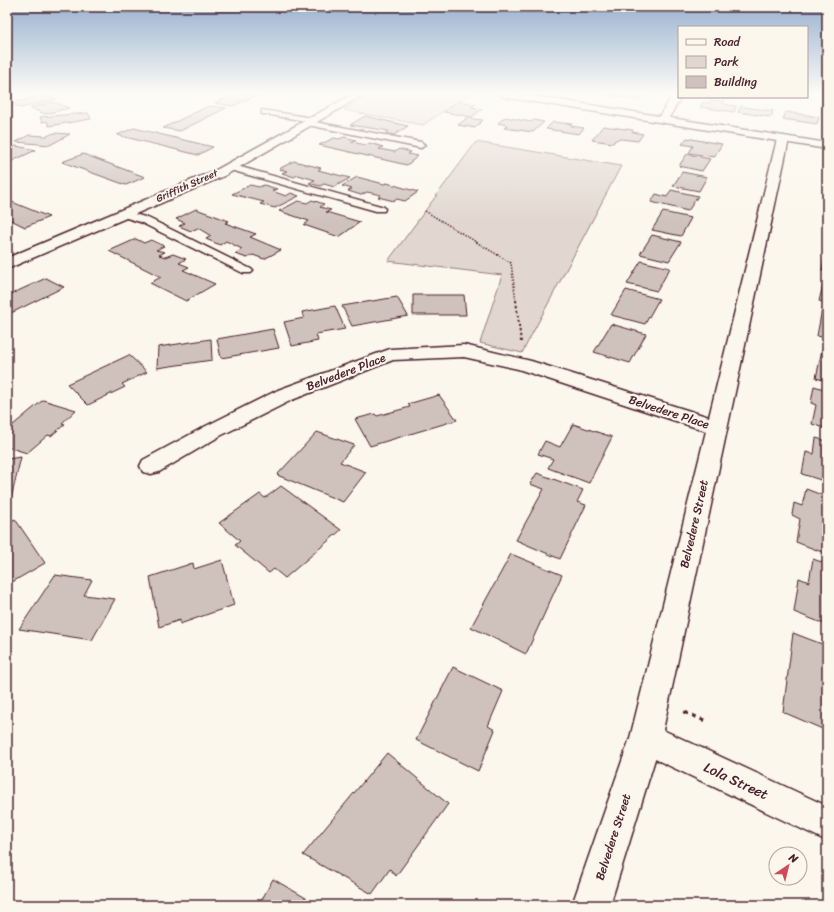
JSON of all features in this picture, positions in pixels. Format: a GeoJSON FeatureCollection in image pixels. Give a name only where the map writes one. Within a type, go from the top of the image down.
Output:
{"type":"FeatureCollection","features":[{"type":"Feature","properties":{"kind":"street","name":"Griffith Street"},"geometry":{"type":"LineString","coordinates":[[7,264],[230,167],[284,137]]}},
{"type":"Feature","properties":{"kind":"street"},"geometry":{"type":"LineString","coordinates":[[768,137],[827,146]]}},
{"type":"Feature","properties":{"kind":"street","name":"Belvedere Street"},"geometry":{"type":"LineString","coordinates":[[591,905],[646,738],[783,139]]}},
{"type":"Feature","properties":{"kind":"street","name":"Belvedere Place"},"geometry":{"type":"LineString","coordinates":[[151,466],[213,431],[285,395],[390,355],[464,351],[524,365],[716,428]]}},
{"type":"Feature","properties":{"kind":"street","name":"Lola Street"},"geometry":{"type":"LineString","coordinates":[[646,738],[827,824]]}},
{"type":"Feature","properties":{"kind":"lane"},"geometry":{"type":"LineString","coordinates":[[380,137],[421,145]]}},
{"type":"Feature","properties":{"kind":"lane"},"geometry":{"type":"LineString","coordinates":[[230,167],[380,209]]}},
{"type":"Feature","properties":{"kind":"lane"},"geometry":{"type":"LineString","coordinates":[[124,214],[144,220],[247,271]]}},
{"type":"Feature","properties":{"kind":"path"},"geometry":{"type":"LineString","coordinates":[[425,211],[511,263],[521,346]]}},
{"type":"Feature","properties":{"kind":"green space"},"geometry":{"type":"Polygon","coordinates":[[[476,142],[621,166],[522,353],[480,343],[502,275],[388,261],[476,142]]]}},
{"type":"Feature","properties":{"kind":"building"},"geometry":{"type":"Polygon","coordinates":[[[26,137],[65,137],[50,145],[16,142],[26,137]]]}},
{"type":"Feature","properties":{"kind":"building"},"geometry":{"type":"Polygon","coordinates":[[[123,137],[170,137],[213,147],[198,155],[123,137]]]}},
{"type":"Feature","properties":{"kind":"building"},"geometry":{"type":"Polygon","coordinates":[[[344,137],[356,140],[351,142],[366,145],[370,143],[383,147],[379,149],[395,152],[399,149],[411,152],[408,154],[418,156],[407,165],[319,145],[334,138],[339,139],[344,137]]]}},
{"type":"Feature","properties":{"kind":"building"},"geometry":{"type":"Polygon","coordinates":[[[595,137],[641,137],[638,141],[621,139],[615,140],[613,143],[592,140],[595,137]]]}},
{"type":"Feature","properties":{"kind":"building"},"geometry":{"type":"Polygon","coordinates":[[[687,138],[722,144],[714,157],[689,153],[693,146],[682,144],[687,138]]]}},
{"type":"Feature","properties":{"kind":"building"},"geometry":{"type":"Polygon","coordinates":[[[16,146],[36,150],[10,162],[7,161],[7,150],[16,146]]]}},
{"type":"Feature","properties":{"kind":"building"},"geometry":{"type":"Polygon","coordinates":[[[83,154],[145,177],[126,185],[62,162],[83,154]]]}},
{"type":"Feature","properties":{"kind":"building"},"geometry":{"type":"Polygon","coordinates":[[[687,154],[710,159],[702,171],[679,166],[687,154]]]}},
{"type":"Feature","properties":{"kind":"building"},"geometry":{"type":"Polygon","coordinates":[[[294,161],[321,168],[318,170],[350,178],[334,187],[324,184],[320,186],[309,183],[315,180],[298,175],[294,177],[282,173],[287,171],[279,169],[294,161]]]}},
{"type":"Feature","properties":{"kind":"building"},"geometry":{"type":"Polygon","coordinates":[[[682,172],[707,177],[699,191],[673,186],[682,172]]]}},
{"type":"Feature","properties":{"kind":"building"},"geometry":{"type":"Polygon","coordinates":[[[357,177],[384,184],[387,183],[418,192],[405,201],[397,199],[394,201],[378,197],[381,195],[367,192],[361,195],[348,191],[352,189],[342,186],[357,177]]]}},
{"type":"Feature","properties":{"kind":"building"},"geometry":{"type":"Polygon","coordinates":[[[250,185],[259,187],[264,185],[277,189],[272,191],[286,196],[291,193],[299,196],[275,208],[260,204],[264,202],[232,194],[250,185]]]}},
{"type":"Feature","properties":{"kind":"building"},"geometry":{"type":"Polygon","coordinates":[[[671,190],[698,196],[688,211],[651,202],[656,194],[667,197],[671,190]]]}},
{"type":"Feature","properties":{"kind":"building"},"geometry":{"type":"Polygon","coordinates":[[[7,200],[49,217],[25,227],[7,218],[7,200]]]}},
{"type":"Feature","properties":{"kind":"building"},"geometry":{"type":"Polygon","coordinates":[[[312,200],[324,204],[320,207],[331,210],[326,212],[360,222],[339,237],[304,225],[309,221],[279,211],[298,201],[307,203],[312,200]]]}},
{"type":"Feature","properties":{"kind":"building"},"geometry":{"type":"Polygon","coordinates":[[[196,209],[229,221],[225,223],[256,234],[250,237],[281,250],[264,259],[253,255],[247,258],[235,254],[242,249],[226,241],[220,245],[206,239],[211,236],[198,228],[191,231],[179,226],[185,223],[176,219],[196,209]]]}},
{"type":"Feature","properties":{"kind":"building"},"geometry":{"type":"Polygon","coordinates":[[[663,212],[691,218],[681,236],[652,230],[663,212]]]}},
{"type":"Feature","properties":{"kind":"building"},"geometry":{"type":"Polygon","coordinates":[[[652,235],[681,242],[669,261],[640,254],[652,235]]]}},
{"type":"Feature","properties":{"kind":"building"},"geometry":{"type":"Polygon","coordinates":[[[136,239],[144,243],[151,240],[164,246],[156,250],[165,252],[159,255],[165,257],[173,254],[186,259],[179,263],[189,267],[183,270],[215,284],[186,301],[150,283],[161,277],[109,251],[136,239]]]}},
{"type":"Feature","properties":{"kind":"building"},"geometry":{"type":"Polygon","coordinates":[[[827,251],[827,271],[822,270],[827,251]]]}},
{"type":"Feature","properties":{"kind":"building"},"geometry":{"type":"Polygon","coordinates":[[[641,261],[670,268],[657,291],[627,284],[641,261]]]}},
{"type":"Feature","properties":{"kind":"building"},"geometry":{"type":"Polygon","coordinates":[[[825,277],[827,278],[827,303],[819,301],[825,277]]]}},
{"type":"Feature","properties":{"kind":"building"},"geometry":{"type":"Polygon","coordinates":[[[46,278],[64,287],[7,315],[7,296],[46,278]]]}},
{"type":"Feature","properties":{"kind":"building"},"geometry":{"type":"Polygon","coordinates":[[[626,290],[659,299],[645,324],[611,315],[626,290]]]}},
{"type":"Feature","properties":{"kind":"building"},"geometry":{"type":"Polygon","coordinates":[[[413,295],[464,295],[466,315],[413,315],[413,295]]]}},
{"type":"Feature","properties":{"kind":"building"},"geometry":{"type":"Polygon","coordinates":[[[397,297],[408,316],[352,326],[342,306],[397,297]]]}},
{"type":"Feature","properties":{"kind":"building"},"geometry":{"type":"Polygon","coordinates":[[[335,306],[345,329],[316,334],[318,341],[292,346],[284,322],[304,318],[302,312],[335,306]]]}},
{"type":"Feature","properties":{"kind":"building"},"geometry":{"type":"Polygon","coordinates":[[[822,309],[827,310],[827,338],[817,336],[822,309]]]}},
{"type":"Feature","properties":{"kind":"building"},"geometry":{"type":"Polygon","coordinates":[[[611,324],[646,334],[630,363],[594,352],[611,324]]]}},
{"type":"Feature","properties":{"kind":"building"},"geometry":{"type":"Polygon","coordinates":[[[273,329],[279,348],[221,358],[217,339],[273,329]]]}},
{"type":"Feature","properties":{"kind":"building"},"geometry":{"type":"Polygon","coordinates":[[[211,339],[212,360],[157,368],[158,347],[211,339]]]}},
{"type":"Feature","properties":{"kind":"building"},"geometry":{"type":"Polygon","coordinates":[[[823,345],[827,346],[827,381],[816,378],[823,345]]]}},
{"type":"Feature","properties":{"kind":"building"},"geometry":{"type":"Polygon","coordinates":[[[129,355],[147,372],[122,384],[125,387],[88,405],[67,384],[129,355]]]}},
{"type":"Feature","properties":{"kind":"building"},"geometry":{"type":"Polygon","coordinates":[[[814,386],[827,390],[827,429],[812,424],[816,405],[811,403],[814,386]]]}},
{"type":"Feature","properties":{"kind":"building"},"geometry":{"type":"Polygon","coordinates":[[[439,395],[457,420],[370,446],[355,419],[375,414],[377,416],[410,407],[408,404],[439,395]]]}},
{"type":"Feature","properties":{"kind":"building"},"geometry":{"type":"Polygon","coordinates":[[[43,400],[76,410],[62,423],[65,424],[51,436],[48,435],[27,453],[7,447],[7,430],[43,400]]]}},
{"type":"Feature","properties":{"kind":"building"},"geometry":{"type":"Polygon","coordinates":[[[573,424],[612,437],[589,483],[548,468],[553,459],[538,454],[545,441],[560,447],[573,424]]]}},
{"type":"Feature","properties":{"kind":"building"},"geometry":{"type":"Polygon","coordinates":[[[317,432],[354,445],[340,462],[366,472],[343,502],[277,475],[317,432]]]}},
{"type":"Feature","properties":{"kind":"building"},"geometry":{"type":"Polygon","coordinates":[[[816,438],[827,441],[827,482],[802,474],[806,452],[814,454],[816,438]]]}},
{"type":"Feature","properties":{"kind":"building"},"geometry":{"type":"Polygon","coordinates":[[[21,457],[9,507],[7,511],[7,459],[21,457]]]}},
{"type":"Feature","properties":{"kind":"building"},"geometry":{"type":"Polygon","coordinates":[[[537,473],[583,490],[577,502],[586,505],[560,559],[516,540],[544,489],[530,484],[537,473]]]}},
{"type":"Feature","properties":{"kind":"building"},"geometry":{"type":"Polygon","coordinates":[[[281,486],[341,530],[285,578],[274,569],[269,573],[235,545],[240,541],[219,523],[260,494],[265,498],[281,486]]]}},
{"type":"Feature","properties":{"kind":"building"},"geometry":{"type":"Polygon","coordinates":[[[806,489],[827,497],[827,554],[796,542],[800,519],[792,515],[794,503],[802,506],[806,489]]]}},
{"type":"Feature","properties":{"kind":"building"},"geometry":{"type":"Polygon","coordinates":[[[15,519],[45,563],[7,585],[7,523],[15,519]]]}},
{"type":"Feature","properties":{"kind":"building"},"geometry":{"type":"Polygon","coordinates":[[[511,554],[562,575],[526,654],[471,627],[511,554]]]}},
{"type":"Feature","properties":{"kind":"building"},"geometry":{"type":"Polygon","coordinates":[[[813,559],[827,564],[827,625],[794,612],[799,578],[809,582],[813,559]]]}},
{"type":"Feature","properties":{"kind":"building"},"geometry":{"type":"Polygon","coordinates":[[[222,560],[234,605],[180,624],[180,620],[159,627],[150,577],[193,563],[194,569],[222,560]]]}},
{"type":"Feature","properties":{"kind":"building"},"geometry":{"type":"Polygon","coordinates":[[[55,575],[92,580],[84,595],[115,599],[92,640],[19,629],[55,575]]]}},
{"type":"Feature","properties":{"kind":"building"},"geometry":{"type":"Polygon","coordinates":[[[793,633],[827,646],[827,731],[783,712],[793,633]]]}},
{"type":"Feature","properties":{"kind":"building"},"geometry":{"type":"Polygon","coordinates":[[[453,667],[503,691],[488,726],[495,730],[478,771],[416,740],[453,667]]]}},
{"type":"Feature","properties":{"kind":"building"},"geometry":{"type":"Polygon","coordinates":[[[387,753],[448,804],[396,876],[390,869],[372,894],[303,855],[387,753]]]}},
{"type":"Feature","properties":{"kind":"building"},"geometry":{"type":"Polygon","coordinates":[[[273,879],[318,905],[259,905],[273,879]]]}}]}
